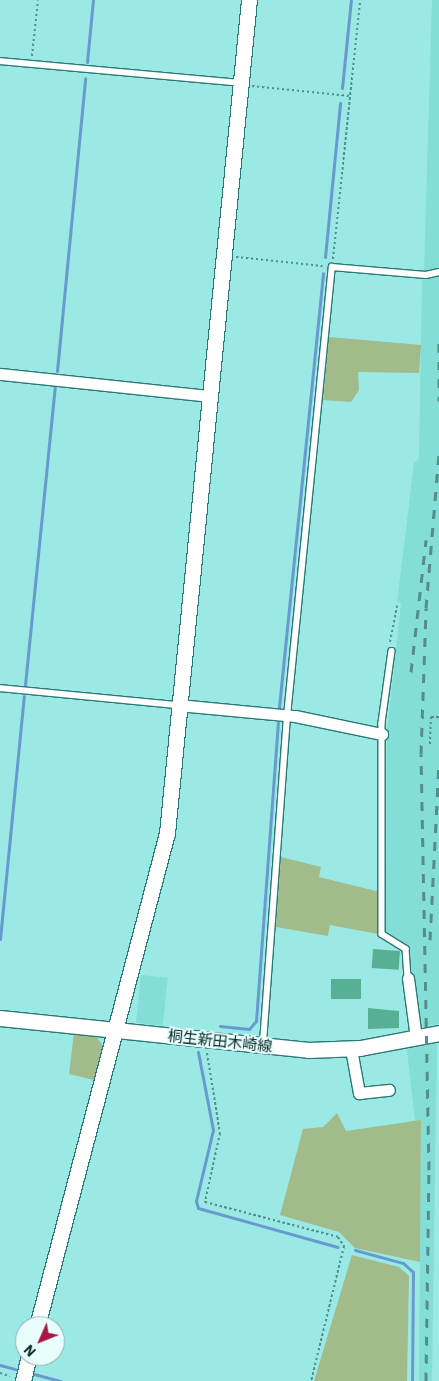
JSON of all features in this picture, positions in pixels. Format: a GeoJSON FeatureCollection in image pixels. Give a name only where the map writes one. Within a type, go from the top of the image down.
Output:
{"type":"FeatureCollection","features":[{"type":"Feature","properties":{"kind":"street"},"geometry":{"type":"LineString","coordinates":[[40,1316],[167,833],[178,705],[249,0]]}},
{"type":"Feature","properties":{"kind":"street"},"geometry":{"type":"LineString","coordinates":[[0,374],[210,396]]}},
{"type":"Feature","properties":{"kind":"street"},"geometry":{"type":"LineString","coordinates":[[178,705],[287,716],[382,734]]}},
{"type":"Feature","properties":{"kind":"street"},"geometry":{"type":"LineString","coordinates":[[408,978],[416,1038]]}},
{"type":"Feature","properties":{"kind":"street","name":"桐生新田木崎線"},"geometry":{"type":"LineString","coordinates":[[0,1018],[263,1046],[351,1049],[439,1033]]}},
{"type":"Feature","properties":{"kind":"street"},"geometry":{"type":"LineString","coordinates":[[351,1049],[359,1093],[388,1090]]}},
{"type":"Feature","properties":{"kind":"street"},"geometry":{"type":"LineString","coordinates":[[23,1381],[27,1366]]}},
{"type":"Feature","properties":{"kind":"lane"},"geometry":{"type":"LineString","coordinates":[[0,61],[240,83]]}},
{"type":"Feature","properties":{"kind":"lane"},"geometry":{"type":"LineString","coordinates":[[263,1046],[287,716],[332,267],[426,275],[439,272]]}},
{"type":"Feature","properties":{"kind":"lane"},"geometry":{"type":"LineString","coordinates":[[392,651],[382,734],[382,934],[406,949],[408,978]]}},
{"type":"Feature","properties":{"kind":"lane"},"geometry":{"type":"LineString","coordinates":[[0,688],[178,705]]}},
{"type":"Feature","properties":{"kind":"path"},"geometry":{"type":"LineString","coordinates":[[31,64],[38,0]]}},
{"type":"Feature","properties":{"kind":"path"},"geometry":{"type":"LineString","coordinates":[[224,256],[332,267],[360,0]]}},
{"type":"Feature","properties":{"kind":"path"},"geometry":{"type":"LineString","coordinates":[[240,83],[350,96]]}},
{"type":"Feature","properties":{"kind":"path"},"geometry":{"type":"LineString","coordinates":[[392,651],[397,606]]}},
{"type":"Feature","properties":{"kind":"path"},"geometry":{"type":"LineString","coordinates":[[430,744],[431,717],[439,717]]}},
{"type":"Feature","properties":{"kind":"path"},"geometry":{"type":"LineString","coordinates":[[208,1040],[220,1133],[205,1202],[338,1237],[344,1246],[311,1381]]}},
{"type":"Feature","properties":{"kind":"shaded area"},"geometry":{"type":"Polygon","coordinates":[[[432,0],[439,0],[439,269],[432,272],[424,272],[432,0]]]}},
{"type":"Feature","properties":{"kind":"shaded area"},"geometry":{"type":"Polygon","coordinates":[[[439,274],[439,1024],[419,1027],[408,946],[386,931],[387,731],[401,603],[397,602],[414,463],[419,459],[422,280],[439,274]]]}},
{"type":"Feature","properties":{"kind":"shaded area"},"geometry":{"type":"Polygon","coordinates":[[[141,975],[168,978],[163,1026],[136,1023],[141,975]]]}},
{"type":"Feature","properties":{"kind":"shaded area"},"geometry":{"type":"Polygon","coordinates":[[[437,1041],[432,1381],[419,1381],[421,1121],[415,1121],[407,1051],[410,1046],[437,1041]]]}},
{"type":"Feature","properties":{"kind":"green space"},"geometry":{"type":"Polygon","coordinates":[[[329,337],[421,345],[419,373],[358,372],[359,390],[351,402],[323,400],[329,337]]]}},
{"type":"Feature","properties":{"kind":"green space"},"geometry":{"type":"Polygon","coordinates":[[[281,857],[321,867],[319,877],[380,892],[378,934],[330,925],[328,936],[276,927],[281,857]]]}},
{"type":"Feature","properties":{"kind":"green space"},"geometry":{"type":"Polygon","coordinates":[[[74,1033],[95,1035],[103,1046],[94,1080],[69,1074],[74,1033]]]}},
{"type":"Feature","properties":{"kind":"green space"},"geometry":{"type":"Polygon","coordinates":[[[337,1113],[346,1131],[421,1120],[420,1262],[355,1248],[339,1232],[280,1215],[303,1129],[323,1127],[337,1113]]]}},
{"type":"Feature","properties":{"kind":"green space"},"geometry":{"type":"Polygon","coordinates":[[[352,1255],[399,1267],[409,1276],[407,1381],[314,1381],[352,1255]]]}},
{"type":"Feature","properties":{"kind":"building"},"geometry":{"type":"Polygon","coordinates":[[[373,949],[400,951],[399,970],[372,968],[373,949]]]}},
{"type":"Feature","properties":{"kind":"building"},"geometry":{"type":"Polygon","coordinates":[[[331,979],[361,979],[361,999],[331,999],[331,979]]]}},
{"type":"Feature","properties":{"kind":"building"},"geometry":{"type":"Polygon","coordinates":[[[368,1008],[399,1011],[399,1028],[368,1029],[368,1008]]]}},
{"type":"Feature","properties":{"kind":"waterway"},"geometry":{"type":"LineString","coordinates":[[87,62],[93,0]]}},
{"type":"Feature","properties":{"kind":"waterway"},"geometry":{"type":"LineString","coordinates":[[342,88],[351,0]]}},
{"type":"Feature","properties":{"kind":"waterway"},"geometry":{"type":"LineString","coordinates":[[57,371],[85,78]]}},
{"type":"Feature","properties":{"kind":"waterway"},"geometry":{"type":"LineString","coordinates":[[325,257],[340,103]]}},
{"type":"Feature","properties":{"kind":"waterway"},"geometry":{"type":"LineString","coordinates":[[279,707],[323,273]]}},
{"type":"Feature","properties":{"kind":"waterway"},"geometry":{"type":"LineString","coordinates":[[25,685],[55,387]]}},
{"type":"Feature","properties":{"kind":"waterway"},"geometry":{"type":"LineString","coordinates":[[0,939],[24,696]]}},
{"type":"Feature","properties":{"kind":"waterway"},"geometry":{"type":"LineString","coordinates":[[220,1026],[249,1029],[256,1021],[278,723]]}},
{"type":"Feature","properties":{"kind":"waterway"},"geometry":{"type":"LineString","coordinates":[[198,1052],[213,1130],[196,1201],[198,1208],[338,1247]]}},
{"type":"Feature","properties":{"kind":"waterway"},"geometry":{"type":"LineString","coordinates":[[355,1250],[403,1263],[413,1272],[412,1381]]}},
{"type":"Feature","properties":{"kind":"waterway"},"geometry":{"type":"LineString","coordinates":[[0,1365],[15,1369]]}},
{"type":"Feature","properties":{"kind":"waterway"},"geometry":{"type":"LineString","coordinates":[[34,1374],[61,1381]]}},
{"type":"Feature","properties":{"kind":"railway"},"geometry":{"type":"LineString","coordinates":[[439,343],[439,401]]}},
{"type":"Feature","properties":{"kind":"railway"},"geometry":{"type":"LineString","coordinates":[[426,1381],[429,1170],[421,754],[426,608],[439,454]]}},
{"type":"Feature","properties":{"kind":"railway"},"geometry":{"type":"LineString","coordinates":[[411,672],[426,540]]}},
{"type":"Feature","properties":{"kind":"railway"},"geometry":{"type":"LineString","coordinates":[[430,940],[439,765]]}}]}
